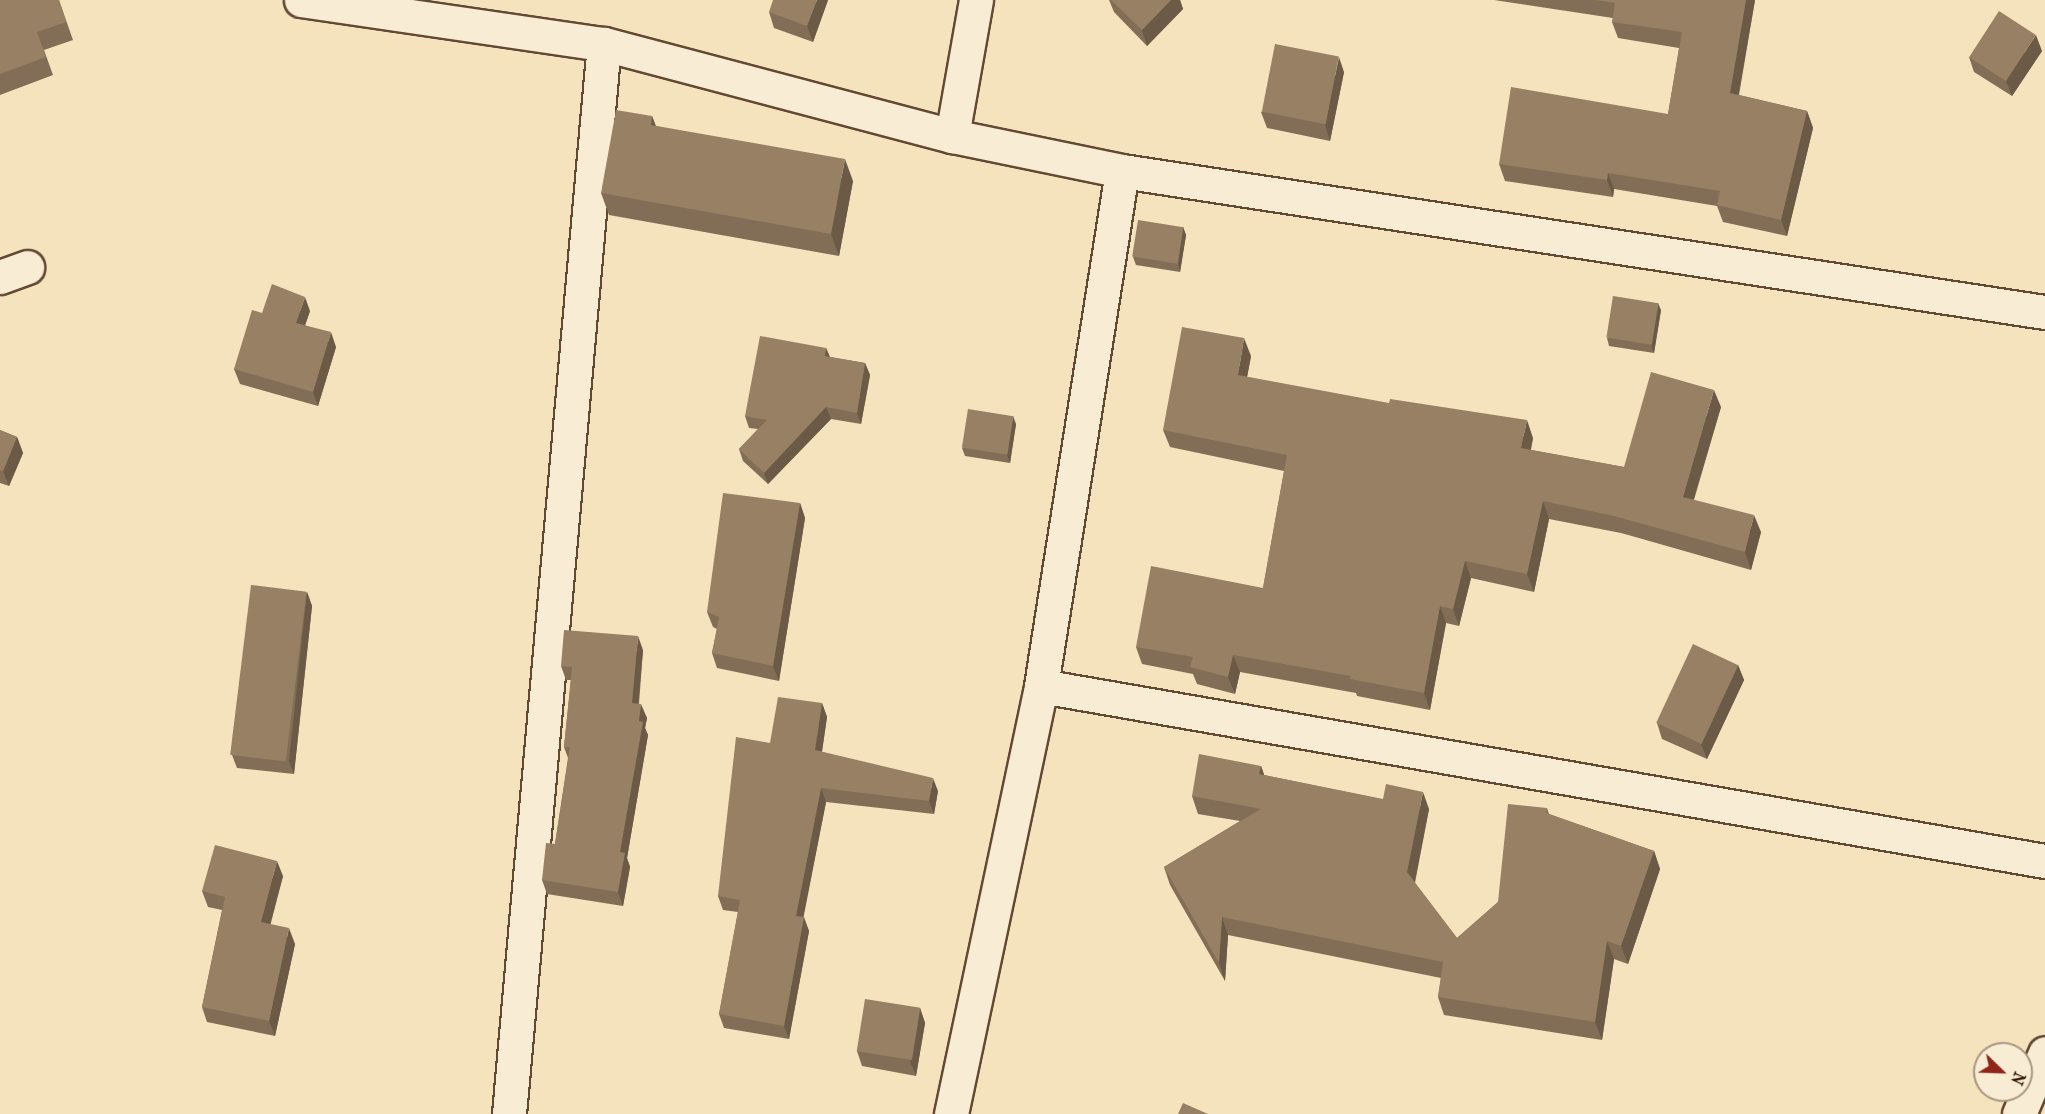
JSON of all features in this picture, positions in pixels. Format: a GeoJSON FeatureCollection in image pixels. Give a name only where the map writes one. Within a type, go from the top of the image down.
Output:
{"type":"FeatureCollection","features":[{"type":"Feature","properties":{"kind":"street"},"geometry":{"type":"LineString","coordinates":[[301,0],[604,44],[951,136],[1122,171],[2045,312]]}},
{"type":"Feature","properties":{"kind":"street"},"geometry":{"type":"LineString","coordinates":[[951,136],[975,0]]}},
{"type":"Feature","properties":{"kind":"street"},"geometry":{"type":"LineString","coordinates":[[508,1114],[604,44]]}},
{"type":"Feature","properties":{"kind":"street"},"geometry":{"type":"LineString","coordinates":[[951,1114],[1041,686],[1122,171]]}},
{"type":"Feature","properties":{"kind":"street"},"geometry":{"type":"LineString","coordinates":[[1041,686],[2045,861]]}},
{"type":"Feature","properties":{"kind":"street"},"geometry":{"type":"LineString","coordinates":[[2019,1114],[2045,1053]]}},
{"type":"Feature","properties":{"kind":"building"},"geometry":{"type":"Polygon","coordinates":[[[0,0],[59,0],[66,22],[37,32],[46,57],[0,74],[0,0]]]}},
{"type":"Feature","properties":{"kind":"building"},"geometry":{"type":"Polygon","coordinates":[[[773,0],[817,0],[807,26],[769,12],[773,0]]]}},
{"type":"Feature","properties":{"kind":"building"},"geometry":{"type":"Polygon","coordinates":[[[1111,0],[1171,0],[1142,30],[1111,0]]]}},
{"type":"Feature","properties":{"kind":"building"},"geometry":{"type":"Polygon","coordinates":[[[1595,0],[1746,0],[1730,93],[1807,111],[1781,220],[1717,205],[1720,191],[1608,173],[1607,180],[1499,164],[1511,87],[1668,114],[1682,32],[1612,22],[1615,3],[1595,0]]]}},
{"type":"Feature","properties":{"kind":"building"},"geometry":{"type":"Polygon","coordinates":[[[1999,11],[2036,35],[2006,81],[1969,57],[1999,11]]]}},
{"type":"Feature","properties":{"kind":"building"},"geometry":{"type":"Polygon","coordinates":[[[1275,44],[1339,56],[1326,124],[1262,112],[1275,44]]]}},
{"type":"Feature","properties":{"kind":"building"},"geometry":{"type":"Polygon","coordinates":[[[616,110],[652,116],[651,125],[845,159],[831,234],[601,193],[616,110]]]}},
{"type":"Feature","properties":{"kind":"building"},"geometry":{"type":"Polygon","coordinates":[[[1138,220],[1183,227],[1178,264],[1132,257],[1138,220]]]}},
{"type":"Feature","properties":{"kind":"building"},"geometry":{"type":"Polygon","coordinates":[[[272,284],[305,297],[296,323],[331,332],[313,392],[234,369],[252,310],[262,313],[272,284]]]}},
{"type":"Feature","properties":{"kind":"building"},"geometry":{"type":"Polygon","coordinates":[[[1613,296],[1658,303],[1652,345],[1606,337],[1613,296]]]}},
{"type":"Feature","properties":{"kind":"building"},"geometry":{"type":"Polygon","coordinates":[[[1182,327],[1244,338],[1238,375],[1389,403],[1390,399],[1527,420],[1521,448],[1624,467],[1651,372],[1714,390],[1683,497],[1754,515],[1745,552],[1614,516],[1543,501],[1527,574],[1465,561],[1453,609],[1440,606],[1424,693],[1350,679],[1351,676],[1233,655],[1228,677],[1190,667],[1193,657],[1136,647],[1151,566],[1263,588],[1287,455],[1163,430],[1182,327]]]}},
{"type":"Feature","properties":{"kind":"building"},"geometry":{"type":"Polygon","coordinates":[[[760,336],[826,348],[825,356],[865,363],[857,413],[826,407],[764,473],[739,449],[767,420],[745,416],[760,336]]]}},
{"type":"Feature","properties":{"kind":"building"},"geometry":{"type":"Polygon","coordinates":[[[968,409],[1013,416],[1007,455],[962,448],[968,409]]]}},
{"type":"Feature","properties":{"kind":"building"},"geometry":{"type":"Polygon","coordinates":[[[0,430],[17,437],[3,471],[0,470],[0,430]]]}},
{"type":"Feature","properties":{"kind":"building"},"geometry":{"type":"Polygon","coordinates":[[[723,493],[800,503],[773,666],[712,653],[719,617],[707,612],[723,493]]]}},
{"type":"Feature","properties":{"kind":"building"},"geometry":{"type":"Polygon","coordinates":[[[251,585],[307,592],[286,762],[230,755],[251,585]]]}},
{"type":"Feature","properties":{"kind":"building"},"geometry":{"type":"Polygon","coordinates":[[[564,630],[638,636],[632,703],[641,704],[639,721],[643,722],[620,852],[625,853],[618,892],[542,880],[546,843],[555,844],[570,747],[564,747],[572,667],[561,666],[564,630]]]}},
{"type":"Feature","properties":{"kind":"building"},"geometry":{"type":"Polygon","coordinates":[[[1693,644],[1738,665],[1702,744],[1656,723],[1693,644]]]}},
{"type":"Feature","properties":{"kind":"building"},"geometry":{"type":"Polygon","coordinates":[[[778,697],[822,703],[815,750],[933,778],[929,801],[821,788],[796,916],[804,917],[784,1026],[719,1014],[740,900],[718,896],[736,737],[770,743],[778,697]]]}},
{"type":"Feature","properties":{"kind":"building"},"geometry":{"type":"Polygon","coordinates":[[[1199,754],[1261,766],[1259,774],[1383,799],[1386,784],[1423,792],[1407,872],[1457,938],[1498,902],[1508,804],[1547,808],[1546,813],[1654,851],[1621,946],[1607,941],[1595,1022],[1438,997],[1443,962],[1222,917],[1219,963],[1164,867],[1261,809],[1192,796],[1199,754]]]}},
{"type":"Feature","properties":{"kind":"building"},"geometry":{"type":"Polygon","coordinates":[[[215,845],[277,861],[261,922],[289,928],[269,1021],[202,1007],[225,897],[202,891],[215,845]]]}},
{"type":"Feature","properties":{"kind":"building"},"geometry":{"type":"Polygon","coordinates":[[[865,999],[920,1008],[912,1060],[857,1051],[865,999]]]}},
{"type":"Feature","properties":{"kind":"building"},"geometry":{"type":"Polygon","coordinates":[[[1183,1103],[1208,1114],[1178,1114],[1183,1103]]]}}]}
